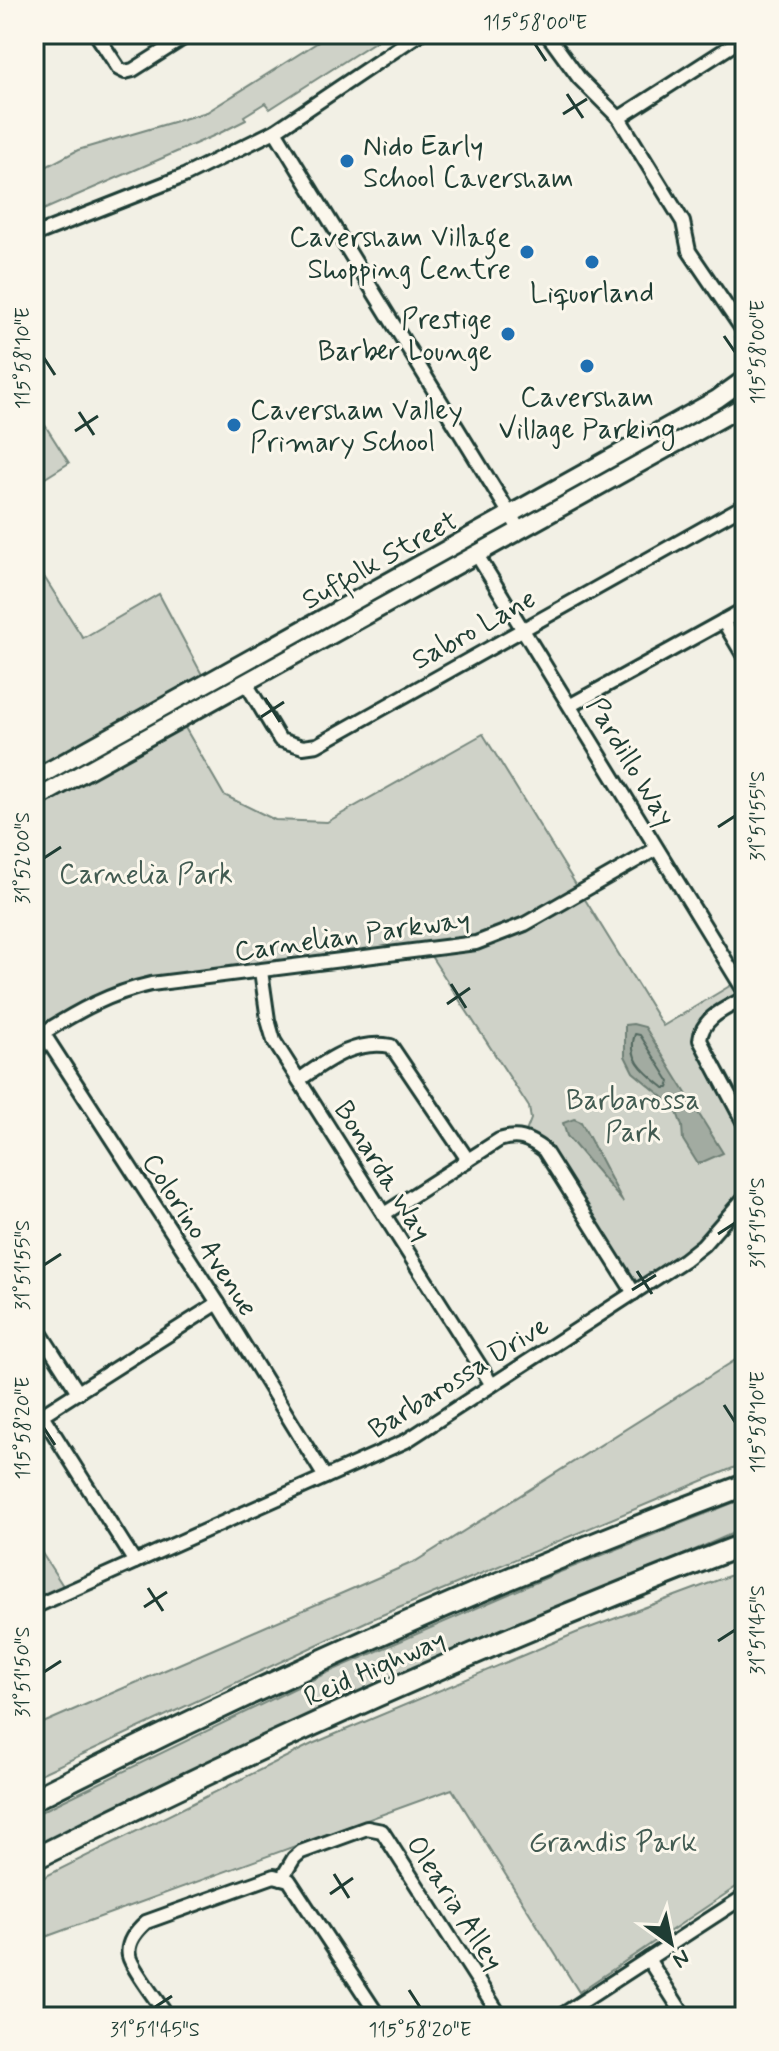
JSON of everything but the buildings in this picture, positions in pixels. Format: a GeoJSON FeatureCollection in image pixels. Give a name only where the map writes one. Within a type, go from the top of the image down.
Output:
{"type":"FeatureCollection","features":[{"type":"Feature","properties":{"kind":"highway","name":"Reid Highway"},"geometry":{"type":"LineString","coordinates":[[34,1799],[306,1668],[552,1562],[745,1485]]}},
{"type":"Feature","properties":{"kind":"highway","name":"Reid Highway"},"geometry":{"type":"LineString","coordinates":[[34,1859],[328,1718],[574,1612],[745,1544]]}},
{"type":"Feature","properties":{"kind":"street"},"geometry":{"type":"LineString","coordinates":[[96,34],[119,69],[125,72],[190,34]]}},
{"type":"Feature","properties":{"kind":"street"},"geometry":{"type":"LineString","coordinates":[[34,235],[184,176],[275,131],[419,34]]}},
{"type":"Feature","properties":{"kind":"street"},"geometry":{"type":"LineString","coordinates":[[547,34],[579,78],[619,118],[683,222],[689,251],[744,334]]}},
{"type":"Feature","properties":{"kind":"street"},"geometry":{"type":"LineString","coordinates":[[619,118],[745,37]]}},
{"type":"Feature","properties":{"kind":"street"},"geometry":{"type":"LineString","coordinates":[[275,131],[519,529]]}},
{"type":"Feature","properties":{"kind":"street","name":"Suffolk Street"},"geometry":{"type":"LineString","coordinates":[[34,779],[717,399],[745,379]]}},
{"type":"Feature","properties":{"kind":"street","name":"Suffolk Street"},"geometry":{"type":"LineString","coordinates":[[34,800],[745,405]]}},
{"type":"Feature","properties":{"kind":"street","name":"Sabro Lane"},"geometry":{"type":"LineString","coordinates":[[246,683],[280,740],[309,747],[745,505]]}},
{"type":"Feature","properties":{"kind":"street","name":"Pardillo Way"},"geometry":{"type":"LineString","coordinates":[[477,555],[745,995]]}},
{"type":"Feature","properties":{"kind":"street"},"geometry":{"type":"LineString","coordinates":[[571,705],[745,609]]}},
{"type":"Feature","properties":{"kind":"street"},"geometry":{"type":"LineString","coordinates":[[723,621],[745,658]]}},
{"type":"Feature","properties":{"kind":"street","name":"Carnelian Parkway"},"geometry":{"type":"LineString","coordinates":[[43,1033],[89,1005],[130,989],[476,943],[525,924],[656,849]]}},
{"type":"Feature","properties":{"kind":"street","name":"Bonarda Way"},"geometry":{"type":"LineString","coordinates":[[261,971],[274,1041],[492,1385]]}},
{"type":"Feature","properties":{"kind":"street"},"geometry":{"type":"LineString","coordinates":[[745,995],[712,1018],[701,1032],[700,1040],[745,1125]]}},
{"type":"Feature","properties":{"kind":"street","name":"Colorino Avenue"},"geometry":{"type":"LineString","coordinates":[[34,1019],[218,1303],[325,1477]]}},
{"type":"Feature","properties":{"kind":"street"},"geometry":{"type":"LineString","coordinates":[[299,1080],[339,1053],[391,1046],[468,1160]]}},
{"type":"Feature","properties":{"kind":"street"},"geometry":{"type":"LineString","coordinates":[[384,1214],[499,1140],[512,1136],[524,1137],[544,1150],[634,1293]]}},
{"type":"Feature","properties":{"kind":"street","name":"Barbarossa Drive"},"geometry":{"type":"LineString","coordinates":[[34,1607],[406,1441],[703,1245],[745,1197]]}},
{"type":"Feature","properties":{"kind":"street"},"geometry":{"type":"LineString","coordinates":[[135,1562],[38,1418],[218,1303]]}},
{"type":"Feature","properties":{"kind":"street"},"geometry":{"type":"LineString","coordinates":[[34,1323],[78,1392]]}},
{"type":"Feature","properties":{"kind":"street","name":"Olearia Alley"},"geometry":{"type":"LineString","coordinates":[[282,1878],[301,1852],[367,1828],[382,1831],[501,2017]]}},
{"type":"Feature","properties":{"kind":"street"},"geometry":{"type":"LineString","coordinates":[[168,2017],[129,1956],[130,1941],[137,1930],[146,1922],[274,1876],[289,1880],[379,2017]]}},
{"type":"Feature","properties":{"kind":"street"},"geometry":{"type":"LineString","coordinates":[[559,2017],[745,1896]]}},
{"type":"Feature","properties":{"kind":"street"},"geometry":{"type":"LineString","coordinates":[[648,1959],[685,2017]]}},
{"type":"Feature","properties":{"kind":"green space"},"geometry":{"type":"Polygon","coordinates":[[[331,34],[387,34],[270,109],[265,103],[244,116],[246,120],[220,133],[34,214],[34,173],[78,150],[207,112],[331,34]]]}},
{"type":"Feature","properties":{"kind":"green space"},"geometry":{"type":"Polygon","coordinates":[[[34,408],[69,463],[34,485],[34,408]]]}},
{"type":"Feature","properties":{"kind":"green space"},"geometry":{"type":"Polygon","coordinates":[[[34,561],[83,638],[159,594],[207,684],[34,779],[34,561]]]}},
{"type":"Feature","properties":{"kind":"green space","name":"Carnelia Park"},"geometry":{"type":"Polygon","coordinates":[[[180,719],[224,795],[275,820],[327,822],[483,734],[663,1026],[738,981],[745,992],[701,1032],[745,1125],[745,1197],[723,1223],[634,1293],[544,1150],[524,1137],[531,1119],[529,1107],[427,950],[151,984],[43,1033],[34,1019],[34,800],[180,719]]]}},
{"type":"Feature","properties":{"kind":"green space"},"geometry":{"type":"Polygon","coordinates":[[[745,1354],[745,1463],[370,1620],[34,1777],[34,1727],[416,1561],[745,1354]]]}},
{"type":"Feature","properties":{"kind":"green space"},"geometry":{"type":"Polygon","coordinates":[[[745,1498],[745,1528],[221,1757],[34,1851],[34,1815],[322,1675],[555,1574],[745,1498]]]}},
{"type":"Feature","properties":{"kind":"green space"},"geometry":{"type":"Polygon","coordinates":[[[34,1541],[67,1592],[34,1607],[34,1541]]]}},
{"type":"Feature","properties":{"kind":"green space","name":"Grandis Park"},"geometry":{"type":"Polygon","coordinates":[[[745,1570],[745,1881],[579,1992],[452,1789],[34,1941],[34,1882],[312,1744],[576,1633],[745,1570]]]}},
{"type":"Feature","properties":{"kind":"water"},"geometry":{"type":"Polygon","coordinates":[[[625,1025],[645,1027],[723,1153],[698,1164],[683,1140],[675,1107],[633,1072],[625,1056],[625,1025]]]}},
{"type":"Feature","properties":{"kind":"water"},"geometry":{"type":"Polygon","coordinates":[[[574,1119],[581,1122],[623,1202],[567,1136],[563,1123],[574,1119]]]}},
{"type":"Feature","properties":{"kind":"place","name":"Nido Early School Caversham"},"geometry":{"type":"Point","coordinates":[347,161]}},
{"type":"Feature","properties":{"kind":"place","name":"Caversham Village Shopping Centre"},"geometry":{"type":"Point","coordinates":[527,252]}},
{"type":"Feature","properties":{"kind":"place","name":"Liquorland"},"geometry":{"type":"Point","coordinates":[592,262]}},
{"type":"Feature","properties":{"kind":"place","name":"Prestige Barber Lounge"},"geometry":{"type":"Point","coordinates":[508,334]}},
{"type":"Feature","properties":{"kind":"place","name":"Caversham Village Parking"},"geometry":{"type":"Point","coordinates":[587,366]}},
{"type":"Feature","properties":{"kind":"place","name":"Caversham Valley Primary School"},"geometry":{"type":"Point","coordinates":[234,425]}},
{"type":"Feature","properties":{"kind":"park label","name":"Barbarossa Park"},"geometry":{"type":"Point","coordinates":[633,1115]}}]}
